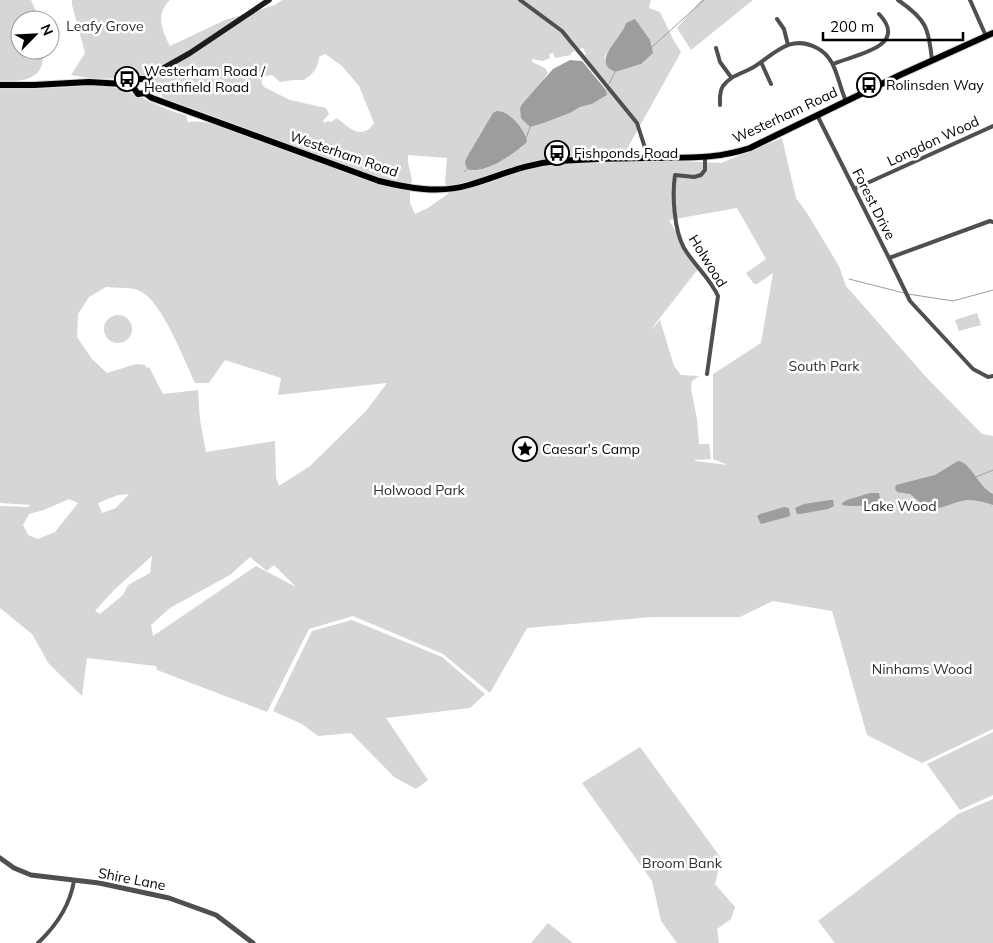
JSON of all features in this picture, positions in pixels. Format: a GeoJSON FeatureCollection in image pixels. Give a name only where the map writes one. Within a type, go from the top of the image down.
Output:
{"type":"FeatureCollection","features":[{"type":"Feature","properties":{"kind":"main road"},"geometry":{"type":"LineString","coordinates":[[147,81],[153,74],[190,53],[269,0]]}},
{"type":"Feature","properties":{"kind":"main road","name":"Westerham Road"},"geometry":{"type":"LineString","coordinates":[[0,85],[89,82],[123,84],[133,87],[138,94],[145,93],[152,98],[379,181],[407,188],[437,189],[462,187],[530,164],[557,161],[705,158],[733,154],[750,148],[990,34]]}},
{"type":"Feature","properties":{"kind":"main road"},"geometry":{"type":"LineString","coordinates":[[133,87],[138,79],[143,78],[149,86],[145,93]]}},
{"type":"Feature","properties":{"kind":"street"},"geometry":{"type":"LineString","coordinates":[[520,0],[562,31],[637,123],[646,151],[646,158]]}},
{"type":"Feature","properties":{"kind":"street"},"geometry":{"type":"LineString","coordinates":[[898,0],[925,23],[930,41],[932,61]]}},
{"type":"Feature","properties":{"kind":"street"},"geometry":{"type":"LineString","coordinates":[[970,0],[990,34]]}},
{"type":"Feature","properties":{"kind":"street"},"geometry":{"type":"LineString","coordinates":[[834,64],[849,57],[868,53],[884,42],[888,34],[887,25],[879,14]]}},
{"type":"Feature","properties":{"kind":"street"},"geometry":{"type":"LineString","coordinates":[[777,19],[784,29],[788,45]]}},
{"type":"Feature","properties":{"kind":"street"},"geometry":{"type":"LineString","coordinates":[[720,105],[721,89],[731,77],[752,68],[771,53],[788,45],[802,43],[817,48],[826,54],[834,64],[838,84],[846,101]]}},
{"type":"Feature","properties":{"kind":"street"},"geometry":{"type":"LineString","coordinates":[[716,48],[720,62],[731,77]]}},
{"type":"Feature","properties":{"kind":"street"},"geometry":{"type":"LineString","coordinates":[[761,62],[771,84]]}},
{"type":"Feature","properties":{"kind":"street","name":"Forest Drive"},"geometry":{"type":"LineString","coordinates":[[817,115],[888,258],[990,221],[993,222]]}},
{"type":"Feature","properties":{"kind":"street","name":"Longdon Wood"},"geometry":{"type":"LineString","coordinates":[[854,190],[993,126]]}},
{"type":"Feature","properties":{"kind":"street","name":"Holwood"},"geometry":{"type":"LineString","coordinates":[[705,158],[705,170],[701,175],[694,177],[675,175],[674,184],[679,234],[684,248],[718,296],[708,374]]}},
{"type":"Feature","properties":{"kind":"street"},"geometry":{"type":"LineString","coordinates":[[888,258],[910,301],[973,369],[988,377],[993,376]]}},
{"type":"Feature","properties":{"kind":"street","name":"Shire Lane"},"geometry":{"type":"LineString","coordinates":[[0,858],[14,868],[31,875],[99,883],[169,898],[216,915],[253,943]]}},
{"type":"Feature","properties":{"kind":"street"},"geometry":{"type":"LineString","coordinates":[[38,943],[62,914],[70,899],[74,881]]}},
{"type":"Feature","properties":{"kind":"green space"},"geometry":{"type":"Polygon","coordinates":[[[0,0],[31,0],[36,10],[10,10],[10,60],[43,60],[41,66],[34,76],[28,79],[0,81],[0,0]]]}},
{"type":"Feature","properties":{"kind":"green space"},"geometry":{"type":"Polygon","coordinates":[[[72,0],[170,0],[165,5],[161,22],[170,46],[225,20],[275,5],[282,0],[651,0],[649,8],[660,12],[681,52],[622,158],[721,163],[782,138],[796,198],[839,266],[846,286],[927,378],[982,434],[993,436],[993,729],[922,763],[867,735],[832,611],[773,601],[740,617],[652,617],[527,628],[490,693],[443,654],[353,616],[309,629],[267,712],[157,670],[156,666],[87,658],[82,696],[49,664],[32,634],[0,608],[0,506],[27,507],[31,505],[0,503],[0,89],[111,87],[121,89],[176,113],[186,115],[188,122],[213,124],[253,139],[257,132],[163,98],[156,84],[148,77],[94,79],[71,75],[85,53],[72,0]],[[625,29],[605,56],[605,61],[609,68],[615,72],[641,64],[625,29]],[[571,38],[568,40],[575,52],[572,52],[571,55],[555,58],[553,53],[549,54],[550,58],[543,61],[532,59],[532,62],[545,68],[548,73],[523,103],[530,127],[592,104],[607,95],[606,90],[610,86],[584,56],[586,54],[583,48],[579,49],[571,38]],[[325,54],[319,57],[318,64],[310,76],[304,80],[280,82],[272,75],[265,76],[261,82],[264,87],[290,100],[326,108],[329,114],[323,121],[325,123],[337,118],[351,129],[360,132],[365,131],[374,123],[359,86],[342,66],[325,54]],[[487,125],[467,157],[472,171],[487,168],[522,147],[487,125]],[[408,155],[412,180],[410,203],[415,214],[428,208],[449,193],[445,183],[447,158],[408,155]],[[737,208],[669,220],[698,269],[649,332],[660,320],[674,366],[681,375],[699,376],[692,381],[691,389],[697,419],[699,444],[709,444],[711,459],[695,461],[728,465],[713,459],[713,374],[761,343],[773,273],[757,284],[754,284],[746,273],[766,259],[737,208]],[[106,287],[89,297],[78,314],[77,337],[92,359],[107,373],[136,364],[145,365],[147,368],[149,367],[163,394],[198,390],[200,420],[206,452],[275,441],[276,477],[279,486],[310,466],[366,411],[387,383],[278,395],[281,378],[225,360],[209,383],[195,383],[164,318],[148,297],[140,291],[129,288],[106,287]],[[129,494],[118,495],[98,503],[102,513],[116,508],[129,494]],[[69,499],[44,510],[29,514],[23,525],[28,535],[38,539],[55,532],[78,503],[69,499]],[[152,556],[115,589],[95,611],[100,614],[123,595],[128,585],[150,573],[152,556]],[[250,557],[230,575],[170,608],[151,625],[153,636],[256,566],[296,587],[274,565],[267,571],[250,557]]]}},
{"type":"Feature","properties":{"kind":"green space"},"geometry":{"type":"Polygon","coordinates":[[[701,0],[753,0],[691,50],[677,28],[701,0]]]}},
{"type":"Feature","properties":{"kind":"green space"},"geometry":{"type":"Polygon","coordinates":[[[977,313],[981,325],[959,331],[955,320],[977,313]]]}},
{"type":"Feature","properties":{"kind":"green space"},"geometry":{"type":"Polygon","coordinates":[[[118,315],[128,319],[132,329],[128,339],[118,343],[108,339],[104,329],[108,319],[118,315]]]}},
{"type":"Feature","properties":{"kind":"green space"},"geometry":{"type":"Polygon","coordinates":[[[352,620],[442,657],[485,694],[470,708],[386,718],[428,780],[416,789],[394,777],[351,733],[318,736],[302,724],[273,711],[312,631],[352,620]]]}},
{"type":"Feature","properties":{"kind":"green space"},"geometry":{"type":"Polygon","coordinates":[[[993,732],[993,795],[960,810],[927,764],[993,732]]]}},
{"type":"Feature","properties":{"kind":"green space","name":"Broom Bank"},"geometry":{"type":"Polygon","coordinates":[[[640,747],[721,858],[715,884],[735,907],[731,919],[717,929],[719,943],[677,943],[661,921],[652,881],[582,783],[640,747]]]}},
{"type":"Feature","properties":{"kind":"green space"},"geometry":{"type":"Polygon","coordinates":[[[993,799],[993,943],[835,943],[818,921],[958,814],[993,799]]]}},
{"type":"Feature","properties":{"kind":"green space"},"geometry":{"type":"Polygon","coordinates":[[[548,923],[573,943],[531,943],[548,923]]]}},
{"type":"Feature","properties":{"kind":"shaded area"},"geometry":{"type":"Polygon","coordinates":[[[635,19],[650,40],[653,53],[641,64],[615,72],[608,67],[606,56],[626,23],[635,19]]]}},
{"type":"Feature","properties":{"kind":"shaded area"},"geometry":{"type":"Polygon","coordinates":[[[570,60],[582,61],[606,90],[607,95],[592,104],[530,127],[521,118],[520,108],[553,69],[570,60]]]}},
{"type":"Feature","properties":{"kind":"shaded area"},"geometry":{"type":"Polygon","coordinates":[[[497,111],[512,117],[524,132],[527,142],[499,162],[482,169],[467,169],[465,162],[467,157],[493,113],[497,111]]]}},
{"type":"Feature","properties":{"kind":"shaded area"},"geometry":{"type":"Polygon","coordinates":[[[958,461],[963,462],[983,486],[993,494],[993,505],[968,500],[935,509],[922,504],[910,494],[897,492],[895,488],[896,485],[935,475],[958,461]]]}},
{"type":"Feature","properties":{"kind":"shaded area"},"geometry":{"type":"Polygon","coordinates":[[[870,493],[879,493],[879,501],[861,506],[842,505],[847,500],[870,493]]]}},
{"type":"Feature","properties":{"kind":"shaded area"},"geometry":{"type":"Polygon","coordinates":[[[833,500],[834,506],[828,509],[797,514],[795,508],[804,504],[833,500]]]}},
{"type":"Feature","properties":{"kind":"shaded area"},"geometry":{"type":"Polygon","coordinates":[[[784,507],[789,508],[790,516],[761,524],[757,516],[784,507]]]}},
{"type":"Feature","properties":{"kind":"waterway"},"geometry":{"type":"LineString","coordinates":[[652,47],[704,0]]}},
{"type":"Feature","properties":{"kind":"waterway"},"geometry":{"type":"LineString","coordinates":[[609,84],[615,72]]}},
{"type":"Feature","properties":{"kind":"waterway"},"geometry":{"type":"LineString","coordinates":[[526,138],[530,127]]}},
{"type":"Feature","properties":{"kind":"waterway"},"geometry":{"type":"LineString","coordinates":[[464,172],[467,169]]}},
{"type":"Feature","properties":{"kind":"waterway"},"geometry":{"type":"LineString","coordinates":[[849,279],[904,293]]}},
{"type":"Feature","properties":{"kind":"waterway"},"geometry":{"type":"LineString","coordinates":[[908,294],[953,301],[993,290]]}},
{"type":"Feature","properties":{"kind":"waterway"},"geometry":{"type":"LineString","coordinates":[[976,477],[993,470]]}},
{"type":"Feature","properties":{"kind":"place","name":"Westerham Road / Heathfield Road"},"geometry":{"type":"Point","coordinates":[127,79]}},
{"type":"Feature","properties":{"kind":"place","name":"Rolinsden Way"},"geometry":{"type":"Point","coordinates":[869,85]}},
{"type":"Feature","properties":{"kind":"place","name":"Fishponds Road"},"geometry":{"type":"Point","coordinates":[557,153]}},
{"type":"Feature","properties":{"kind":"place","name":"Caesar's Camp"},"geometry":{"type":"Point","coordinates":[525,449]}},
{"type":"Feature","properties":{"kind":"park label","name":"Leafy Grove"},"geometry":{"type":"Point","coordinates":[105,26]}},
{"type":"Feature","properties":{"kind":"park label","name":"South Park"},"geometry":{"type":"Point","coordinates":[824,366]}},
{"type":"Feature","properties":{"kind":"park label","name":"Holwood Park"},"geometry":{"type":"Point","coordinates":[419,490]}},
{"type":"Feature","properties":{"kind":"park label","name":"Lake Wood"},"geometry":{"type":"Point","coordinates":[900,506]}},
{"type":"Feature","properties":{"kind":"park label","name":"Ninhams Wood"},"geometry":{"type":"Point","coordinates":[922,669]}}]}
